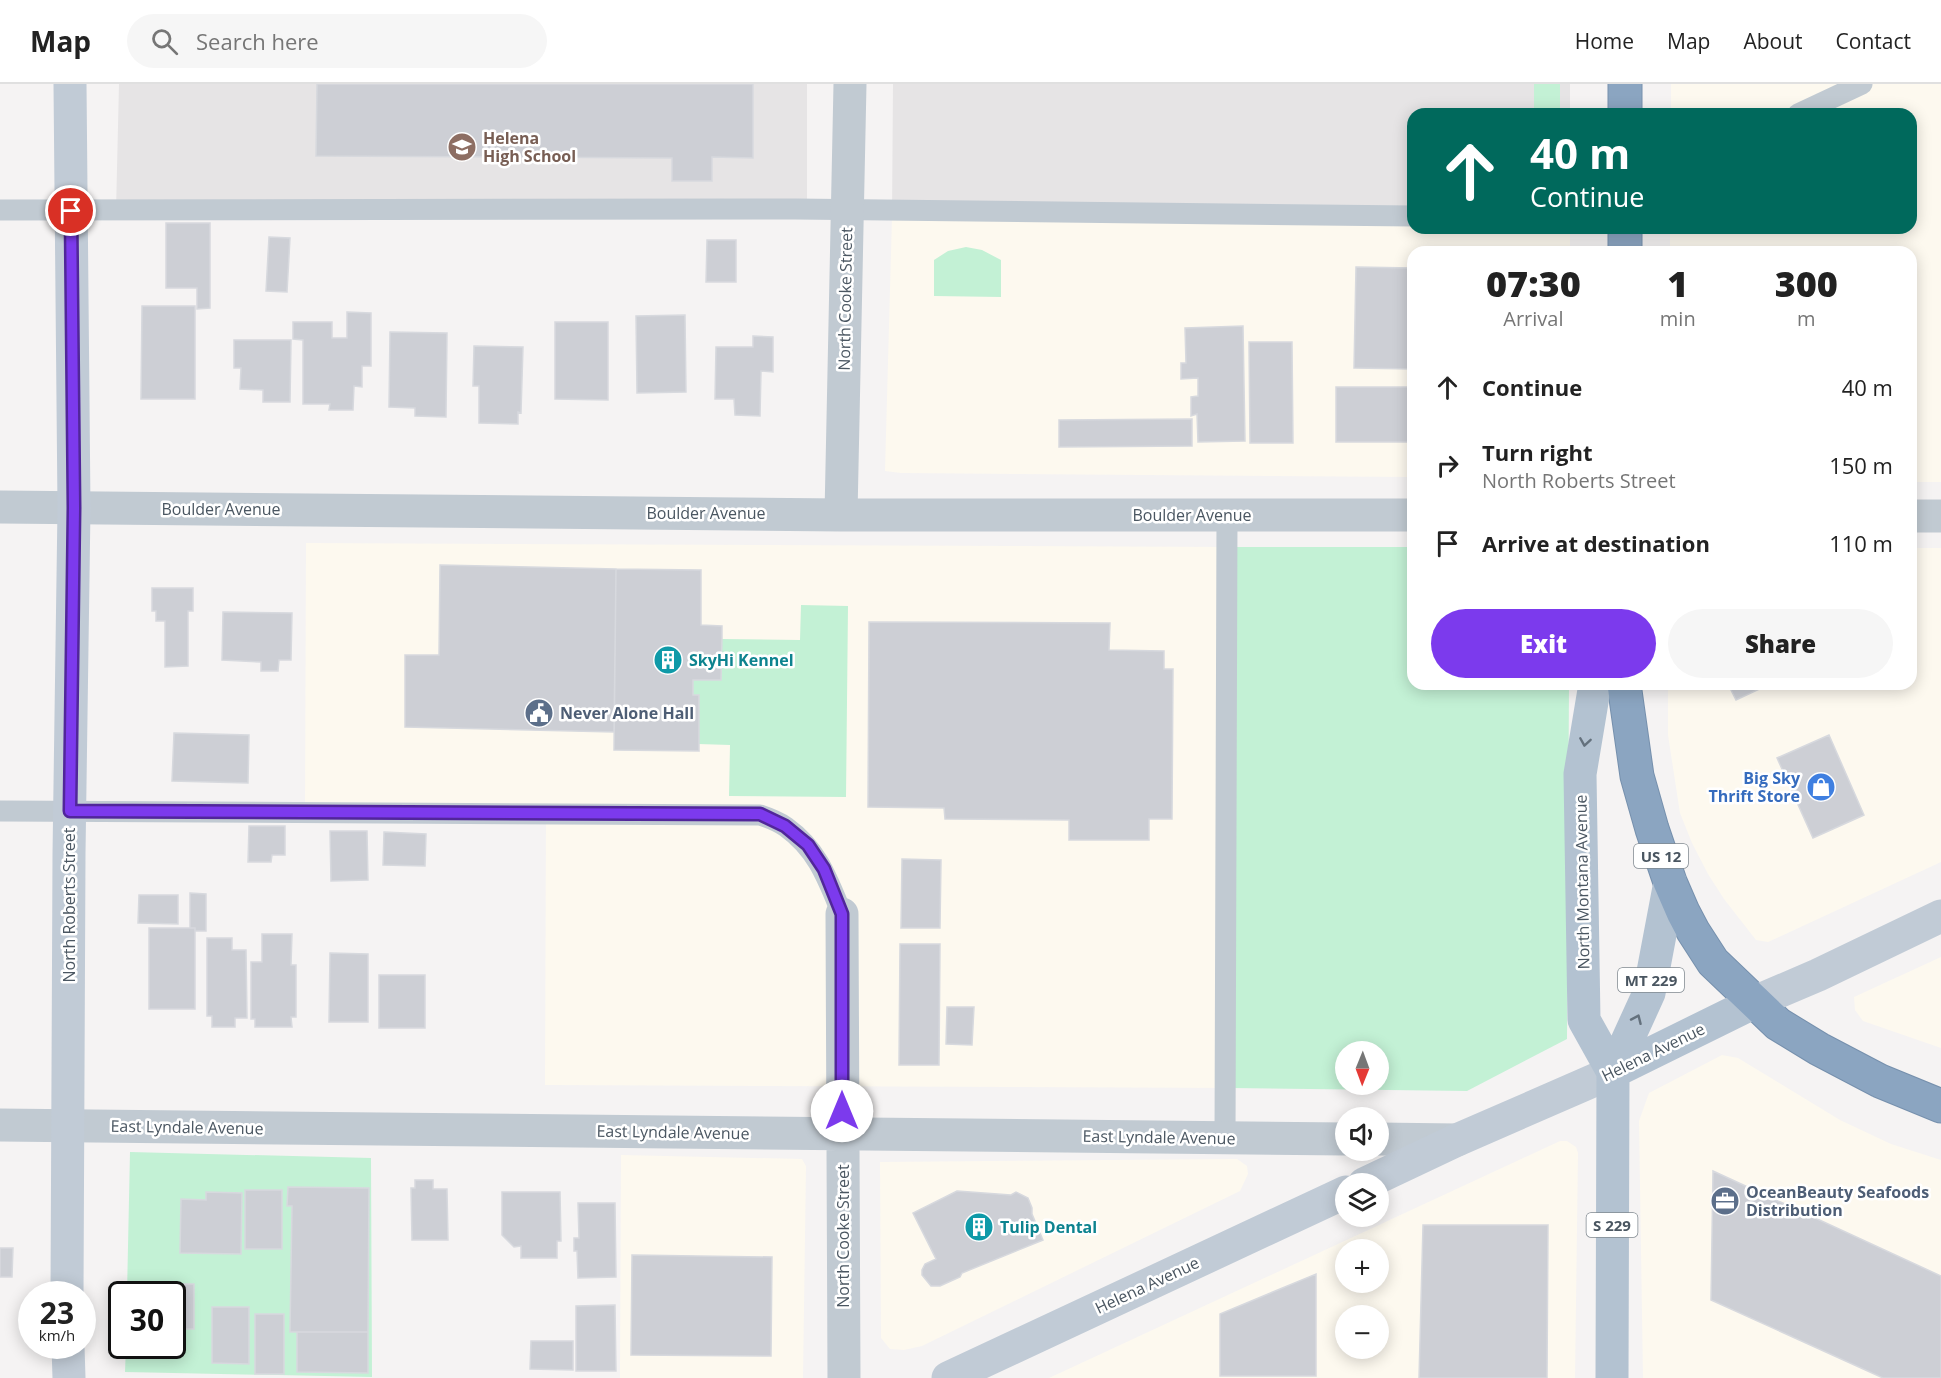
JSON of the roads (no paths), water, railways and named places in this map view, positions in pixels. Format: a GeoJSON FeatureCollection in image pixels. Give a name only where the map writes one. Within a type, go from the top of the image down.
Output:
{"type":"FeatureCollection","features":[{"type":"Feature","properties":{"kind":"highway"},"geometry":{"type":"LineString","coordinates":[[1625,84],[1625,108]]}},
{"type":"Feature","properties":{"kind":"highway","name":"North Montana Avenue"},"geometry":{"type":"LineString","coordinates":[[1625,690],[1637,776],[1670,882],[1693,931],[1713,962],[1755,1002]]}},
{"type":"Feature","properties":{"kind":"highway","name":"US 12"},"geometry":{"type":"LineString","coordinates":[[1755,1002],[1778,1024],[1819,1048],[1880,1081],[1941,1106]]}},
{"type":"Feature","properties":{"kind":"main road","name":"North Montana Avenue"},"geometry":{"type":"LineString","coordinates":[[1593,690],[1580,774],[1584,1020],[1613,1072]]}},
{"type":"Feature","properties":{"kind":"main road","name":"North Montana Avenue"},"geometry":{"type":"LineString","coordinates":[[1612,1378],[1613,1072],[1649,993],[1670,882]]}},
{"type":"Feature","properties":{"kind":"main road","name":"Helena Avenue"},"geometry":{"type":"LineString","coordinates":[[1613,1072],[1755,1002]]}},
{"type":"Feature","properties":{"kind":"street","name":"North Roberts Street"},"geometry":{"type":"LineString","coordinates":[[67,1281],[74,508],[70,84]]}},
{"type":"Feature","properties":{"kind":"street","name":"North Cooke Street"},"geometry":{"type":"LineString","coordinates":[[841,515],[850,84]]}},
{"type":"Feature","properties":{"kind":"street","name":"Boulder Avenue"},"geometry":{"type":"LineString","coordinates":[[0,507],[841,515],[1407,515]]}},
{"type":"Feature","properties":{"kind":"street"},"geometry":{"type":"LineString","coordinates":[[1917,516],[1941,516]]}},
{"type":"Feature","properties":{"kind":"street","name":"North Cooke Street"},"geometry":{"type":"LineString","coordinates":[[842,914],[844,1378]]}},
{"type":"Feature","properties":{"kind":"street","name":"Helena Avenue"},"geometry":{"type":"LineString","coordinates":[[1755,1002],[1818,975],[1941,916]]}},
{"type":"Feature","properties":{"kind":"street","name":"Helena Avenue"},"geometry":{"type":"LineString","coordinates":[[1387,1173],[1613,1072]]}},
{"type":"Feature","properties":{"kind":"street","name":"East Lyndale Avenue"},"geometry":{"type":"LineString","coordinates":[[0,1125],[1335,1139]]}},
{"type":"Feature","properties":{"kind":"street"},"geometry":{"type":"LineString","coordinates":[[1389,1139],[1457,1140]]}},
{"type":"Feature","properties":{"kind":"street","name":"Helena Avenue"},"geometry":{"type":"LineString","coordinates":[[948,1378],[1335,1197]]}},
{"type":"Feature","properties":{"kind":"street"},"geometry":{"type":"LineString","coordinates":[[68,1359],[69,1378]]}},
{"type":"Feature","properties":{"kind":"lane"},"geometry":{"type":"LineString","coordinates":[[1810,108],[1862,84]]}},
{"type":"Feature","properties":{"kind":"lane"},"geometry":{"type":"LineString","coordinates":[[0,210],[847,209],[1407,216]]}},
{"type":"Feature","properties":{"kind":"lane"},"geometry":{"type":"LineString","coordinates":[[1225,1138],[1227,515]]}},
{"type":"Feature","properties":{"kind":"lane"},"geometry":{"type":"LineString","coordinates":[[0,811],[760,814],[785,826],[808,845],[824,869],[842,914]]}},
{"type":"Feature","properties":{"kind":"place","name":"Helena High School"},"geometry":{"type":"Point","coordinates":[462,147]}},
{"type":"Feature","properties":{"kind":"place","name":"SkyHi Kennel"},"geometry":{"type":"Point","coordinates":[668,660]}},
{"type":"Feature","properties":{"kind":"place","name":"Never Alone Hall"},"geometry":{"type":"Point","coordinates":[539,713]}},
{"type":"Feature","properties":{"kind":"place","name":"Big Sky Thrift Store"},"geometry":{"type":"Point","coordinates":[1821,787]}},
{"type":"Feature","properties":{"kind":"place","name":"OceanBeauty Seafoods Distribution"},"geometry":{"type":"Point","coordinates":[1725,1201]}},
{"type":"Feature","properties":{"kind":"place","name":"Tulip Dental"},"geometry":{"type":"Point","coordinates":[979,1227]}}]}
